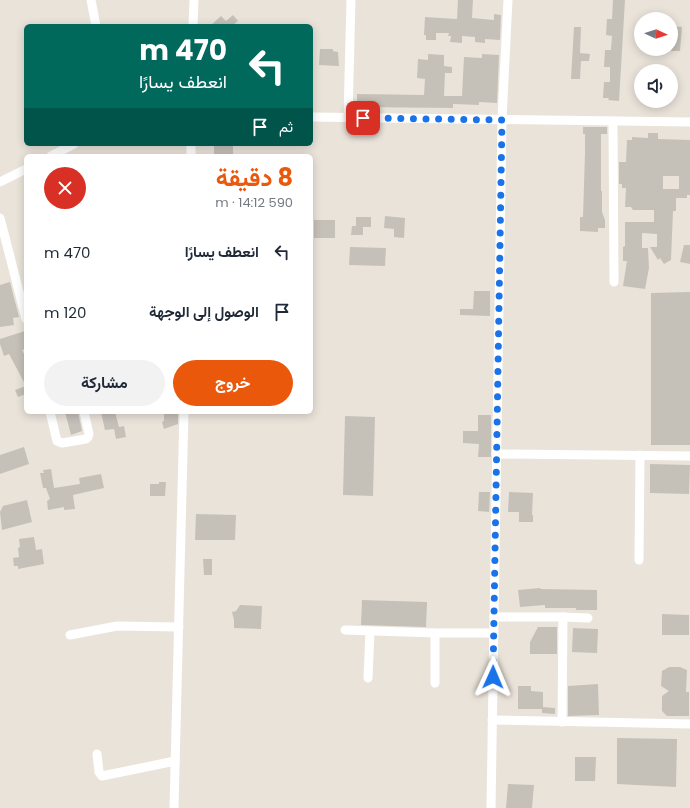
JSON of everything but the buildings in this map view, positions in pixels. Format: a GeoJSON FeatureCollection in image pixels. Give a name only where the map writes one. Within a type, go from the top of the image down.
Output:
{"type":"FeatureCollection","features":[{"type":"Feature","properties":{"kind":"street"},"geometry":{"type":"LineString","coordinates":[[91,0],[96,24]]}},
{"type":"Feature","properties":{"kind":"street"},"geometry":{"type":"LineString","coordinates":[[193,24],[194,0]]}},
{"type":"Feature","properties":{"kind":"street"},"geometry":{"type":"LineString","coordinates":[[348,118],[351,0]]}},
{"type":"Feature","properties":{"kind":"street"},"geometry":{"type":"LineString","coordinates":[[491,808],[502,120],[508,0]]}},
{"type":"Feature","properties":{"kind":"street"},"geometry":{"type":"LineString","coordinates":[[313,117],[690,122]]}},
{"type":"Feature","properties":{"kind":"street"},"geometry":{"type":"LineString","coordinates":[[614,121],[614,282]]}},
{"type":"Feature","properties":{"kind":"street"},"geometry":{"type":"LineString","coordinates":[[55,154],[70,146]]}},
{"type":"Feature","properties":{"kind":"street"},"geometry":{"type":"LineString","coordinates":[[0,182],[24,170]]}},
{"type":"Feature","properties":{"kind":"street"},"geometry":{"type":"LineString","coordinates":[[0,218],[24,311]]}},
{"type":"Feature","properties":{"kind":"street"},"geometry":{"type":"LineString","coordinates":[[50,414],[57,441],[62,443],[86,439],[88,437],[89,434],[84,414]]}},
{"type":"Feature","properties":{"kind":"street"},"geometry":{"type":"LineString","coordinates":[[174,808],[184,414]]}},
{"type":"Feature","properties":{"kind":"street"},"geometry":{"type":"LineString","coordinates":[[496,454],[690,456]]}},
{"type":"Feature","properties":{"kind":"street"},"geometry":{"type":"LineString","coordinates":[[639,560],[640,455]]}},
{"type":"Feature","properties":{"kind":"street"},"geometry":{"type":"LineString","coordinates":[[494,617],[588,618]]}},
{"type":"Feature","properties":{"kind":"street"},"geometry":{"type":"LineString","coordinates":[[562,722],[564,617]]}},
{"type":"Feature","properties":{"kind":"street"},"geometry":{"type":"LineString","coordinates":[[70,635],[117,626],[179,627]]}},
{"type":"Feature","properties":{"kind":"street"},"geometry":{"type":"LineString","coordinates":[[345,630],[494,633]]}},
{"type":"Feature","properties":{"kind":"street"},"geometry":{"type":"LineString","coordinates":[[368,678],[370,631]]}},
{"type":"Feature","properties":{"kind":"street"},"geometry":{"type":"LineString","coordinates":[[435,633],[435,684]]}},
{"type":"Feature","properties":{"kind":"street"},"geometry":{"type":"LineString","coordinates":[[492,720],[690,724]]}},
{"type":"Feature","properties":{"kind":"street"},"geometry":{"type":"LineString","coordinates":[[97,754],[99,772],[102,776],[175,761]]}},
{"type":"Feature","properties":{"kind":"route"},"geometry":{"type":"LineString","coordinates":[[363,118],[502,120],[493,677]]}}]}
